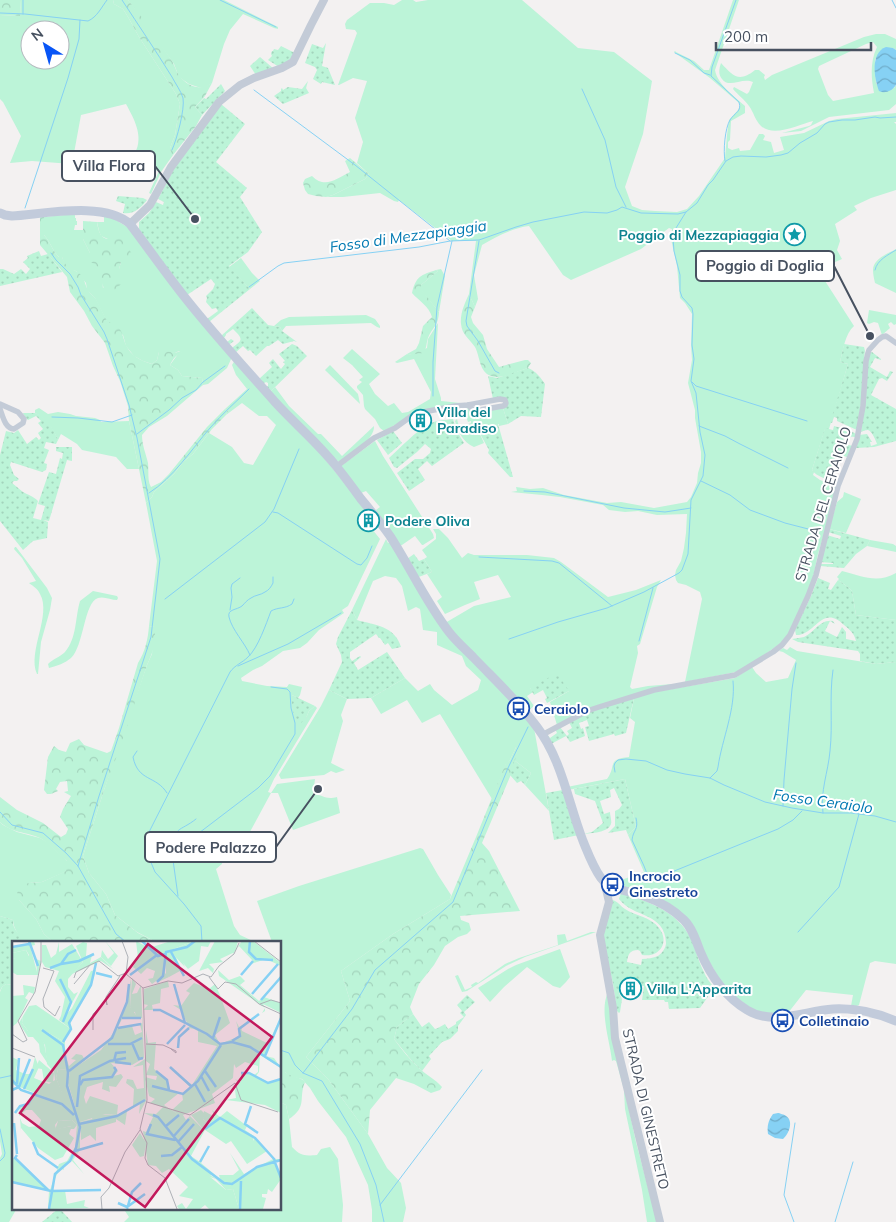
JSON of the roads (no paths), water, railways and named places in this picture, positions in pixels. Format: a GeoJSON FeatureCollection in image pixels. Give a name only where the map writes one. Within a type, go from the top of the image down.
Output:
{"type":"FeatureCollection","features":[{"type":"Feature","properties":{"kind":"main road"},"geometry":{"type":"LineString","coordinates":[[0,213],[12,216],[59,211],[94,211],[116,215],[130,224],[181,292],[234,357],[336,466],[390,536],[449,632],[520,706],[542,734],[558,766],[587,852],[601,879],[607,884],[654,900],[680,917],[692,930],[708,969],[719,986],[736,1002],[752,1013],[773,1018],[826,1010],[849,1009],[881,1015],[896,1021]]}},
{"type":"Feature","properties":{"kind":"street"},"geometry":{"type":"LineString","coordinates":[[130,224],[150,205],[171,167],[219,102],[240,85],[293,62],[310,24],[324,0]]}},
{"type":"Feature","properties":{"kind":"street","name":"STRADA DEL CERAIOLO"},"geometry":{"type":"LineString","coordinates":[[542,734],[598,707],[654,690],[735,675],[773,652],[786,641],[816,575],[838,486],[856,441],[863,406],[868,353],[882,337],[886,336],[896,343]]}},
{"type":"Feature","properties":{"kind":"street"},"geometry":{"type":"LineString","coordinates":[[336,466],[374,438],[395,428],[413,416],[442,408],[500,399],[506,402],[503,406],[474,411],[468,405]]}},
{"type":"Feature","properties":{"kind":"street"},"geometry":{"type":"LineString","coordinates":[[0,404],[18,412],[24,419],[23,423],[14,429],[10,429],[0,409]]}},
{"type":"Feature","properties":{"kind":"street","name":"STRADA DI GINESTRETO"},"geometry":{"type":"LineString","coordinates":[[607,884],[606,889],[609,900],[600,935],[613,1008],[614,1038],[660,1222]]}},
{"type":"Feature","properties":{"kind":"water"},"geometry":{"type":"Polygon","coordinates":[[[886,47],[896,50],[896,85],[884,92],[879,91],[875,73],[875,60],[881,50],[886,47]]]}},
{"type":"Feature","properties":{"kind":"water"},"geometry":{"type":"Polygon","coordinates":[[[778,1113],[790,1121],[789,1131],[783,1139],[775,1138],[768,1134],[770,1119],[773,1114],[778,1113]]]}},
{"type":"Feature","properties":{"kind":"waterway"},"geometry":{"type":"LineString","coordinates":[[23,0],[23,14]]}},
{"type":"Feature","properties":{"kind":"waterway"},"geometry":{"type":"LineString","coordinates":[[0,13],[88,21],[96,15],[107,0]]}},
{"type":"Feature","properties":{"kind":"waterway"},"geometry":{"type":"LineString","coordinates":[[122,0],[172,77],[183,98],[180,124],[172,150]]}},
{"type":"Feature","properties":{"kind":"waterway"},"geometry":{"type":"LineString","coordinates":[[220,0],[276,27]]}},
{"type":"Feature","properties":{"kind":"waterway"},"geometry":{"type":"LineString","coordinates":[[725,161],[724,146],[727,128],[730,120],[739,110],[740,105],[711,76],[712,67],[736,0]]}},
{"type":"Feature","properties":{"kind":"waterway"},"geometry":{"type":"LineString","coordinates":[[892,0],[896,8]]}},
{"type":"Feature","properties":{"kind":"waterway"},"geometry":{"type":"LineString","coordinates":[[25,208],[68,78],[79,39],[80,20]]}},
{"type":"Feature","properties":{"kind":"waterway"},"geometry":{"type":"LineString","coordinates":[[675,53],[690,60],[704,73],[710,75]]}},
{"type":"Feature","properties":{"kind":"waterway"},"geometry":{"type":"LineString","coordinates":[[582,89],[605,140],[616,187],[626,207]]}},
{"type":"Feature","properties":{"kind":"waterway"},"geometry":{"type":"LineString","coordinates":[[254,90],[355,165],[450,241]]}},
{"type":"Feature","properties":{"kind":"waterway","name":"Fosso di Mezzapiaggia"},"geometry":{"type":"LineString","coordinates":[[249,287],[284,263],[419,247],[450,241],[479,240],[533,222],[584,212],[607,213],[622,207],[641,213],[678,214],[686,212],[697,203],[726,161],[733,157],[766,157],[788,153],[817,133],[829,122],[875,117],[896,117]]}},
{"type":"Feature","properties":{"kind":"waterway"},"geometry":{"type":"LineString","coordinates":[[509,639],[607,608],[644,592],[682,570],[688,554],[691,500],[703,476],[705,455],[700,432],[696,393],[691,381],[694,359],[692,345],[693,314],[692,308],[682,297],[680,291],[680,275],[674,251],[673,238],[676,228],[686,212]]}},
{"type":"Feature","properties":{"kind":"waterway"},"geometry":{"type":"LineString","coordinates":[[433,396],[433,362],[437,307],[452,241]]}},
{"type":"Feature","properties":{"kind":"waterway"},"geometry":{"type":"LineString","coordinates":[[479,241],[466,321],[467,326],[495,371],[499,373]]}},
{"type":"Feature","properties":{"kind":"waterway"},"geometry":{"type":"LineString","coordinates":[[875,270],[880,261],[896,250]]}},
{"type":"Feature","properties":{"kind":"waterway"},"geometry":{"type":"LineString","coordinates":[[51,253],[70,274],[107,339],[129,405],[137,438],[160,559],[151,637],[78,866]]}},
{"type":"Feature","properties":{"kind":"waterway"},"geometry":{"type":"LineString","coordinates":[[137,434],[225,366]]}},
{"type":"Feature","properties":{"kind":"waterway"},"geometry":{"type":"LineString","coordinates":[[692,382],[696,386],[807,421]]}},
{"type":"Feature","properties":{"kind":"waterway"},"geometry":{"type":"LineString","coordinates":[[149,493],[174,471],[215,423],[249,389]]}},
{"type":"Feature","properties":{"kind":"waterway"},"geometry":{"type":"LineString","coordinates":[[52,417],[112,422],[132,415]]}},
{"type":"Feature","properties":{"kind":"waterway"},"geometry":{"type":"LineString","coordinates":[[699,426],[725,436],[788,468]]}},
{"type":"Feature","properties":{"kind":"waterway"},"geometry":{"type":"LineString","coordinates":[[165,599],[265,522],[274,509],[299,449]]}},
{"type":"Feature","properties":{"kind":"waterway"},"geometry":{"type":"LineString","coordinates":[[701,481],[730,495],[750,510],[785,523],[816,531]]}},
{"type":"Feature","properties":{"kind":"waterway"},"geometry":{"type":"LineString","coordinates":[[524,491],[545,492],[624,508],[665,512],[691,508]]}},
{"type":"Feature","properties":{"kind":"waterway"},"geometry":{"type":"LineString","coordinates":[[273,512],[278,513],[357,564],[361,565],[367,558],[372,546]]}},
{"type":"Feature","properties":{"kind":"waterway"},"geometry":{"type":"LineString","coordinates":[[479,557],[559,563],[612,606]]}},
{"type":"Feature","properties":{"kind":"waterway"},"geometry":{"type":"LineString","coordinates":[[250,655],[233,627],[229,612],[242,606],[254,596],[268,590],[273,583],[273,577]]}},
{"type":"Feature","properties":{"kind":"waterway"},"geometry":{"type":"LineString","coordinates":[[230,610],[232,584],[240,578]]}},
{"type":"Feature","properties":{"kind":"waterway"},"geometry":{"type":"LineString","coordinates":[[639,641],[653,588]]}},
{"type":"Feature","properties":{"kind":"waterway"},"geometry":{"type":"LineString","coordinates":[[202,941],[201,926],[155,872],[145,848],[146,838],[230,672],[252,653],[271,611],[289,606],[294,599]]}},
{"type":"Feature","properties":{"kind":"waterway"},"geometry":{"type":"LineString","coordinates":[[238,666],[288,644],[341,613]]}},
{"type":"Feature","properties":{"kind":"waterway"},"geometry":{"type":"LineString","coordinates":[[783,806],[792,689],[796,663]]}},
{"type":"Feature","properties":{"kind":"waterway"},"geometry":{"type":"LineString","coordinates":[[823,813],[823,790],[831,741],[833,670]]}},
{"type":"Feature","properties":{"kind":"waterway"},"geometry":{"type":"LineString","coordinates":[[710,778],[717,771],[731,713],[733,681]]}},
{"type":"Feature","properties":{"kind":"waterway"},"geometry":{"type":"LineString","coordinates":[[178,896],[173,860],[174,852],[258,788],[270,776],[295,734],[290,692],[287,689],[271,687]]}},
{"type":"Feature","properties":{"kind":"waterway"},"geometry":{"type":"LineString","coordinates":[[303,1073],[352,1009],[375,970],[453,902],[508,768],[528,727]]}},
{"type":"Feature","properties":{"kind":"waterway"},"geometry":{"type":"LineString","coordinates":[[137,751],[133,757],[139,771],[158,783],[167,793]]}},
{"type":"Feature","properties":{"kind":"waterway","name":"Fosso Ceraiolo"},"geometry":{"type":"LineString","coordinates":[[615,772],[614,766],[618,760],[646,761],[667,770],[710,778],[765,802],[823,813],[851,813],[875,816],[896,822]]}},
{"type":"Feature","properties":{"kind":"waterway"},"geometry":{"type":"LineString","coordinates":[[636,818],[637,825],[632,840],[649,879],[652,880],[778,829],[793,820],[802,811]]}},
{"type":"Feature","properties":{"kind":"waterway"},"geometry":{"type":"LineString","coordinates":[[0,812],[12,825],[43,833],[66,853],[78,866],[116,934],[125,941]]}},
{"type":"Feature","properties":{"kind":"waterway"},"geometry":{"type":"LineString","coordinates":[[798,932],[839,887],[859,814]]}},
{"type":"Feature","properties":{"kind":"waterway"},"geometry":{"type":"LineString","coordinates":[[174,851],[174,837],[178,830],[196,819]]}},
{"type":"Feature","properties":{"kind":"waterway"},"geometry":{"type":"LineString","coordinates":[[281,1050],[289,1053],[295,1065],[303,1073],[322,1081],[360,1144],[376,1185],[384,1222]]}},
{"type":"Feature","properties":{"kind":"waterway"},"geometry":{"type":"LineString","coordinates":[[380,1205],[482,1070]]}},
{"type":"Feature","properties":{"kind":"waterway"},"geometry":{"type":"LineString","coordinates":[[0,1078],[12,1075]]}},
{"type":"Feature","properties":{"kind":"waterway"},"geometry":{"type":"LineString","coordinates":[[794,1222],[784,1195],[795,1123]]}},
{"type":"Feature","properties":{"kind":"waterway"},"geometry":{"type":"LineString","coordinates":[[0,1129],[5,1153],[0,1161]]}},
{"type":"Feature","properties":{"kind":"waterway"},"geometry":{"type":"LineString","coordinates":[[835,1222],[853,1162]]}},
{"type":"Feature","properties":{"kind":"place","name":"Villa Flora"},"geometry":{"type":"Point","coordinates":[195,219]}},
{"type":"Feature","properties":{"kind":"place","name":"Poggio di Mezzapiaggia"},"geometry":{"type":"Point","coordinates":[795,235]}},
{"type":"Feature","properties":{"kind":"place","name":"Poggio di Doglia"},"geometry":{"type":"Point","coordinates":[870,336]}},
{"type":"Feature","properties":{"kind":"place","name":"Villa del Paradiso"},"geometry":{"type":"Point","coordinates":[421,420]}},
{"type":"Feature","properties":{"kind":"place","name":"Podere Oliva"},"geometry":{"type":"Point","coordinates":[369,521]}},
{"type":"Feature","properties":{"kind":"place","name":"Ceraiolo"},"geometry":{"type":"Point","coordinates":[518,709]}},
{"type":"Feature","properties":{"kind":"place","name":"Podere Palazzo"},"geometry":{"type":"Point","coordinates":[318,789]}},
{"type":"Feature","properties":{"kind":"place","name":"Incrocio Ginestreto"},"geometry":{"type":"Point","coordinates":[613,884]}},
{"type":"Feature","properties":{"kind":"place","name":"Villa L'Apparita"},"geometry":{"type":"Point","coordinates":[631,989]}},
{"type":"Feature","properties":{"kind":"place","name":"Colletinaio"},"geometry":{"type":"Point","coordinates":[783,1021]}}]}
